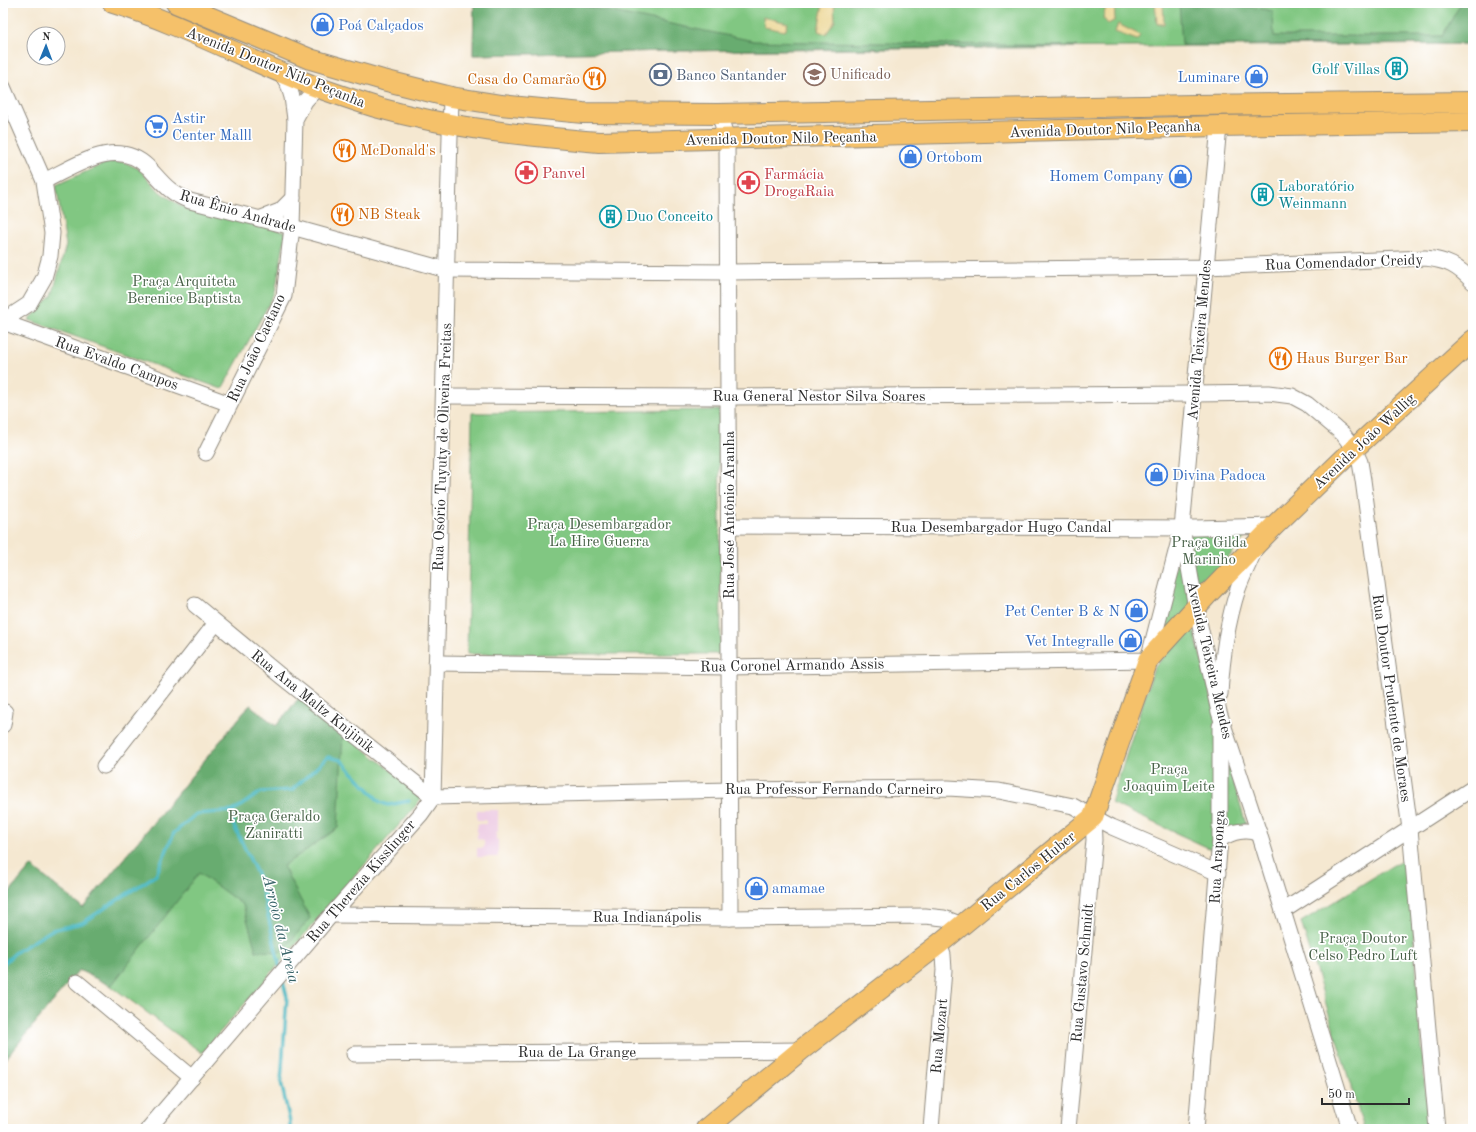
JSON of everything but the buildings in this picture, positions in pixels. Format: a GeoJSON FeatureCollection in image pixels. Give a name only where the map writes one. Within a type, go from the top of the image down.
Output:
{"type":"FeatureCollection","features":[{"type":"Feature","properties":{"kind":"main road","name":"Avenida Doutor Nilo Peçanha"},"geometry":{"type":"LineString","coordinates":[[112,3],[151,9],[280,71],[318,87],[380,108],[450,123],[532,136],[600,142],[1219,126],[1473,122]]}},
{"type":"Feature","properties":{"kind":"main road","name":"Avenida Doutor Nilo Peçanha"},"geometry":{"type":"LineString","coordinates":[[176,3],[310,59],[451,97],[501,105],[583,113],[718,114],[1194,105],[1473,102]]}},
{"type":"Feature","properties":{"kind":"main road"},"geometry":{"type":"LineString","coordinates":[[1219,126],[1232,113],[1250,105]]}},
{"type":"Feature","properties":{"kind":"main road","name":"Avenida João Wallig"},"geometry":{"type":"LineString","coordinates":[[1257,543],[1354,449],[1473,340]]}},
{"type":"Feature","properties":{"kind":"main road"},"geometry":{"type":"LineString","coordinates":[[1093,817],[1148,660],[1257,543]]}},
{"type":"Feature","properties":{"kind":"main road","name":"Rua Carlos Huber"},"geometry":{"type":"LineString","coordinates":[[706,1129],[800,1050],[940,944],[1093,817]]}},
{"type":"Feature","properties":{"kind":"street","name":"Rua João Caetano"},"geometry":{"type":"LineString","coordinates":[[206,453],[284,296],[292,227],[294,119],[292,97],[288,84],[280,71]]}},
{"type":"Feature","properties":{"kind":"street"},"geometry":{"type":"LineString","coordinates":[[3,87],[44,181],[52,233],[50,256],[44,278],[29,304],[3,322]]}},
{"type":"Feature","properties":{"kind":"street"},"geometry":{"type":"LineString","coordinates":[[294,119],[305,101],[318,87]]}},
{"type":"Feature","properties":{"kind":"street","name":"Rua Osório Tuyuty de Oliveira Freitas"},"geometry":{"type":"LineString","coordinates":[[433,797],[451,97]]}},
{"type":"Feature","properties":{"kind":"street","name":"Rua José Antônio Aranha"},"geometry":{"type":"LineString","coordinates":[[718,114],[727,139],[729,272],[730,918]]}},
{"type":"Feature","properties":{"kind":"street","name":"Avenida Teixeira Mendes"},"geometry":{"type":"LineString","coordinates":[[1219,126],[1182,528],[1196,608],[1220,712],[1259,832],[1350,1129]]}},
{"type":"Feature","properties":{"kind":"street","name":"Rua Ênio Andrade"},"geometry":{"type":"LineString","coordinates":[[44,181],[100,154],[122,154],[132,156],[141,161],[164,185],[179,196],[190,201],[292,227],[447,270],[729,272]]}},
{"type":"Feature","properties":{"kind":"street"},"geometry":{"type":"LineString","coordinates":[[260,219],[280,211],[293,198]]}},
{"type":"Feature","properties":{"kind":"street","name":"Rua Comendador Creidy"},"geometry":{"type":"LineString","coordinates":[[729,272],[1206,267],[1425,258],[1441,260],[1454,265],[1464,272],[1473,282]]}},
{"type":"Feature","properties":{"kind":"street","name":"Rua Evaldo Campos"},"geometry":{"type":"LineString","coordinates":[[3,322],[230,404]]}},
{"type":"Feature","properties":{"kind":"street","name":"Rua Doutor Prudente de Moraes"},"geometry":{"type":"LineString","coordinates":[[1194,394],[1269,393],[1292,396],[1307,404],[1343,434],[1354,449],[1360,462],[1364,480],[1410,829],[1437,1129]]}},
{"type":"Feature","properties":{"kind":"street","name":"Rua General Nestor Silva Soares"},"geometry":{"type":"LineString","coordinates":[[444,396],[1194,394]]}},
{"type":"Feature","properties":{"kind":"street","name":"Rua Desembargador Hugo Candal"},"geometry":{"type":"LineString","coordinates":[[729,526],[1182,528],[1274,526]]}},
{"type":"Feature","properties":{"kind":"street"},"geometry":{"type":"LineString","coordinates":[[1148,660],[1182,528]]}},
{"type":"Feature","properties":{"kind":"street","name":"Rua Araponga"},"geometry":{"type":"LineString","coordinates":[[1196,1129],[1220,839],[1220,712],[1222,666],[1230,617],[1239,588],[1257,543]]}},
{"type":"Feature","properties":{"kind":"street","name":"Rua Ana Maltz Knijinik"},"geometry":{"type":"LineString","coordinates":[[194,605],[433,797]]}},
{"type":"Feature","properties":{"kind":"street"},"geometry":{"type":"LineString","coordinates":[[104,766],[216,623]]}},
{"type":"Feature","properties":{"kind":"street","name":"Rua Coronel Armando Assis"},"geometry":{"type":"LineString","coordinates":[[436,663],[729,667],[1148,660]]}},
{"type":"Feature","properties":{"kind":"street","name":"Rua Professor Fernando Carneiro"},"geometry":{"type":"LineString","coordinates":[[433,797],[730,790],[948,788],[998,791],[1073,806],[1093,817],[1218,873]]}},
{"type":"Feature","properties":{"kind":"street"},"geometry":{"type":"LineString","coordinates":[[1283,911],[1473,788]]}},
{"type":"Feature","properties":{"kind":"street","name":"Rua Therezia Kisslinger"},"geometry":{"type":"LineString","coordinates":[[148,1129],[331,915],[421,814],[433,797]]}},
{"type":"Feature","properties":{"kind":"street","name":"Rua Gustavo Schmidt"},"geometry":{"type":"LineString","coordinates":[[1068,1129],[1094,840],[1093,817]]}},
{"type":"Feature","properties":{"kind":"street"},"geometry":{"type":"LineString","coordinates":[[1220,839],[1239,831],[1249,830],[1259,832]]}},
{"type":"Feature","properties":{"kind":"street","name":"Rua Indianápolis"},"geometry":{"type":"LineString","coordinates":[[331,915],[730,918],[925,916],[944,918],[962,925]]}},
{"type":"Feature","properties":{"kind":"street","name":"Rua Mozart"},"geometry":{"type":"LineString","coordinates":[[931,1129],[944,970],[943,955],[940,944]]}},
{"type":"Feature","properties":{"kind":"street"},"geometry":{"type":"LineString","coordinates":[[77,982],[192,1078]]}},
{"type":"Feature","properties":{"kind":"street","name":"Rua de La Grange"},"geometry":{"type":"LineString","coordinates":[[354,1054],[800,1050]]}},
{"type":"Feature","properties":{"kind":"shaded area"},"geometry":{"type":"Polygon","coordinates":[[[477,810],[498,810],[498,832],[496,832],[496,839],[498,840],[498,857],[477,857],[477,848],[484,848],[484,840],[477,839],[477,824],[486,824],[486,820],[477,820],[477,810]]]}},
{"type":"Feature","properties":{"kind":"green space"},"geometry":{"type":"Polygon","coordinates":[[[474,3],[1473,3],[1473,44],[673,51],[473,55],[474,3]]]}},
{"type":"Feature","properties":{"kind":"green space"},"geometry":{"type":"Polygon","coordinates":[[[474,3],[580,3],[588,7],[754,41],[1077,46],[473,55],[474,3]]]}},
{"type":"Feature","properties":{"kind":"green space"},"geometry":{"type":"Polygon","coordinates":[[[1179,3],[1231,3],[1273,11],[1274,36],[1442,36],[1461,3],[1473,3],[1473,44],[1182,45],[1179,3]]]}},
{"type":"Feature","properties":{"kind":"green space","name":"Praça Arquiteta Berenice Baptista"},"geometry":{"type":"Polygon","coordinates":[[[108,162],[124,162],[139,169],[160,192],[181,206],[286,232],[275,293],[222,389],[29,320],[52,296],[66,245],[56,185],[108,162]]]}},
{"type":"Feature","properties":{"kind":"green space","name":"Praça Desembargador La Hire Guerra"},"geometry":{"type":"Polygon","coordinates":[[[719,410],[721,654],[467,654],[472,413],[719,410]]]}},
{"type":"Feature","properties":{"kind":"green space","name":"Praça Gilda Marinho"},"geometry":{"type":"Polygon","coordinates":[[[1249,532],[1196,598],[1190,533],[1249,532]]]}},
{"type":"Feature","properties":{"kind":"green space"},"geometry":{"type":"Polygon","coordinates":[[[1181,544],[1191,606],[1155,647],[1181,544]]]}},
{"type":"Feature","properties":{"kind":"green space","name":"Praça Joaquim Leite"},"geometry":{"type":"Polygon","coordinates":[[[1192,623],[1218,723],[1213,850],[1111,803],[1154,668],[1192,623]]]}},
{"type":"Feature","properties":{"kind":"green space","name":"Praça Geraldo Zaniratti"},"geometry":{"type":"Polygon","coordinates":[[[299,698],[424,796],[202,1053],[111,986],[79,970],[3,1062],[3,900],[31,866],[83,908],[250,705],[276,726],[299,698]]]}},
{"type":"Feature","properties":{"kind":"green space","name":"Praça Geraldo Zaniratti"},"geometry":{"type":"Polygon","coordinates":[[[299,698],[343,732],[338,828],[283,866],[310,918],[282,952],[256,951],[243,905],[199,873],[111,986],[79,970],[3,1062],[3,900],[31,866],[83,908],[250,705],[276,726],[299,698]]]}},
{"type":"Feature","properties":{"kind":"green space"},"geometry":{"type":"Polygon","coordinates":[[[1227,762],[1246,824],[1223,830],[1227,762]]]}},
{"type":"Feature","properties":{"kind":"green space","name":"Praça Doutor Celso Pedro Luft"},"geometry":{"type":"Polygon","coordinates":[[[1408,856],[1428,1129],[1364,1129],[1301,922],[1408,856]]]}},
{"type":"Feature","properties":{"kind":"sand"},"geometry":{"type":"Polygon","coordinates":[[[823,3],[834,3],[835,21],[826,34],[818,31],[823,3]]]}},
{"type":"Feature","properties":{"kind":"sand"},"geometry":{"type":"Polygon","coordinates":[[[1107,3],[1114,4],[1115,20],[1108,24],[1103,18],[1107,3]]]}},
{"type":"Feature","properties":{"kind":"sand"},"geometry":{"type":"Polygon","coordinates":[[[1155,3],[1163,3],[1164,24],[1157,24],[1155,3]]]}},
{"type":"Feature","properties":{"kind":"sand"},"geometry":{"type":"Polygon","coordinates":[[[763,17],[788,23],[785,31],[764,27],[763,17]]]}},
{"type":"Feature","properties":{"kind":"sand"},"geometry":{"type":"Polygon","coordinates":[[[1118,24],[1140,35],[1137,40],[1115,32],[1118,24]]]}},
{"type":"Feature","properties":{"kind":"waterway","name":"Arroio da Areia"},"geometry":{"type":"LineString","coordinates":[[280,968],[260,880],[233,824],[233,811],[261,792],[292,790],[328,757],[341,760],[380,802],[388,805],[409,801]]}},
{"type":"Feature","properties":{"kind":"waterway"},"geometry":{"type":"LineString","coordinates":[[3,964],[16,952],[52,930],[82,923],[156,875],[174,833],[196,814],[233,811]]}},
{"type":"Feature","properties":{"kind":"waterway","name":"Arroio da Areia"},"geometry":{"type":"LineString","coordinates":[[282,978],[287,997],[281,1082],[290,1122],[290,1129]]}},
{"type":"Feature","properties":{"kind":"place","name":"Poá Calçados"},"geometry":{"type":"Point","coordinates":[322,25]}},
{"type":"Feature","properties":{"kind":"place","name":"Golf Villas"},"geometry":{"type":"Point","coordinates":[1396,69]}},
{"type":"Feature","properties":{"kind":"place","name":"Unificado"},"geometry":{"type":"Point","coordinates":[815,74]}},
{"type":"Feature","properties":{"kind":"place","name":"Banco Santander"},"geometry":{"type":"Point","coordinates":[661,75]}},
{"type":"Feature","properties":{"kind":"place","name":"Luminare"},"geometry":{"type":"Point","coordinates":[1256,77]}},
{"type":"Feature","properties":{"kind":"place","name":"Casa do Camarão"},"geometry":{"type":"Point","coordinates":[595,79]}},
{"type":"Feature","properties":{"kind":"place","name":"Astir Center Malll"},"geometry":{"type":"Point","coordinates":[156,127]}},
{"type":"Feature","properties":{"kind":"place","name":"McDonald's"},"geometry":{"type":"Point","coordinates":[344,150]}},
{"type":"Feature","properties":{"kind":"place","name":"Ortobom"},"geometry":{"type":"Point","coordinates":[910,157]}},
{"type":"Feature","properties":{"kind":"place","name":"Panvel"},"geometry":{"type":"Point","coordinates":[526,173]}},
{"type":"Feature","properties":{"kind":"place","name":"Homem Company"},"geometry":{"type":"Point","coordinates":[1180,176]}},
{"type":"Feature","properties":{"kind":"place","name":"Farmácia DrogaRaia"},"geometry":{"type":"Point","coordinates":[749,183]}},
{"type":"Feature","properties":{"kind":"place","name":"Laboratório Weinmann"},"geometry":{"type":"Point","coordinates":[1262,195]}},
{"type":"Feature","properties":{"kind":"place","name":"NB Steak"},"geometry":{"type":"Point","coordinates":[343,214]}},
{"type":"Feature","properties":{"kind":"place","name":"Duo Conceito"},"geometry":{"type":"Point","coordinates":[611,216]}},
{"type":"Feature","properties":{"kind":"place","name":"Haus Burger Bar"},"geometry":{"type":"Point","coordinates":[1281,358]}},
{"type":"Feature","properties":{"kind":"place","name":"Divina Padoca"},"geometry":{"type":"Point","coordinates":[1156,475]}},
{"type":"Feature","properties":{"kind":"place","name":"Pet Center B & N"},"geometry":{"type":"Point","coordinates":[1136,611]}},
{"type":"Feature","properties":{"kind":"place","name":"Vet Integralle"},"geometry":{"type":"Point","coordinates":[1130,641]}},
{"type":"Feature","properties":{"kind":"place","name":"amamae"},"geometry":{"type":"Point","coordinates":[757,888]}}]}
